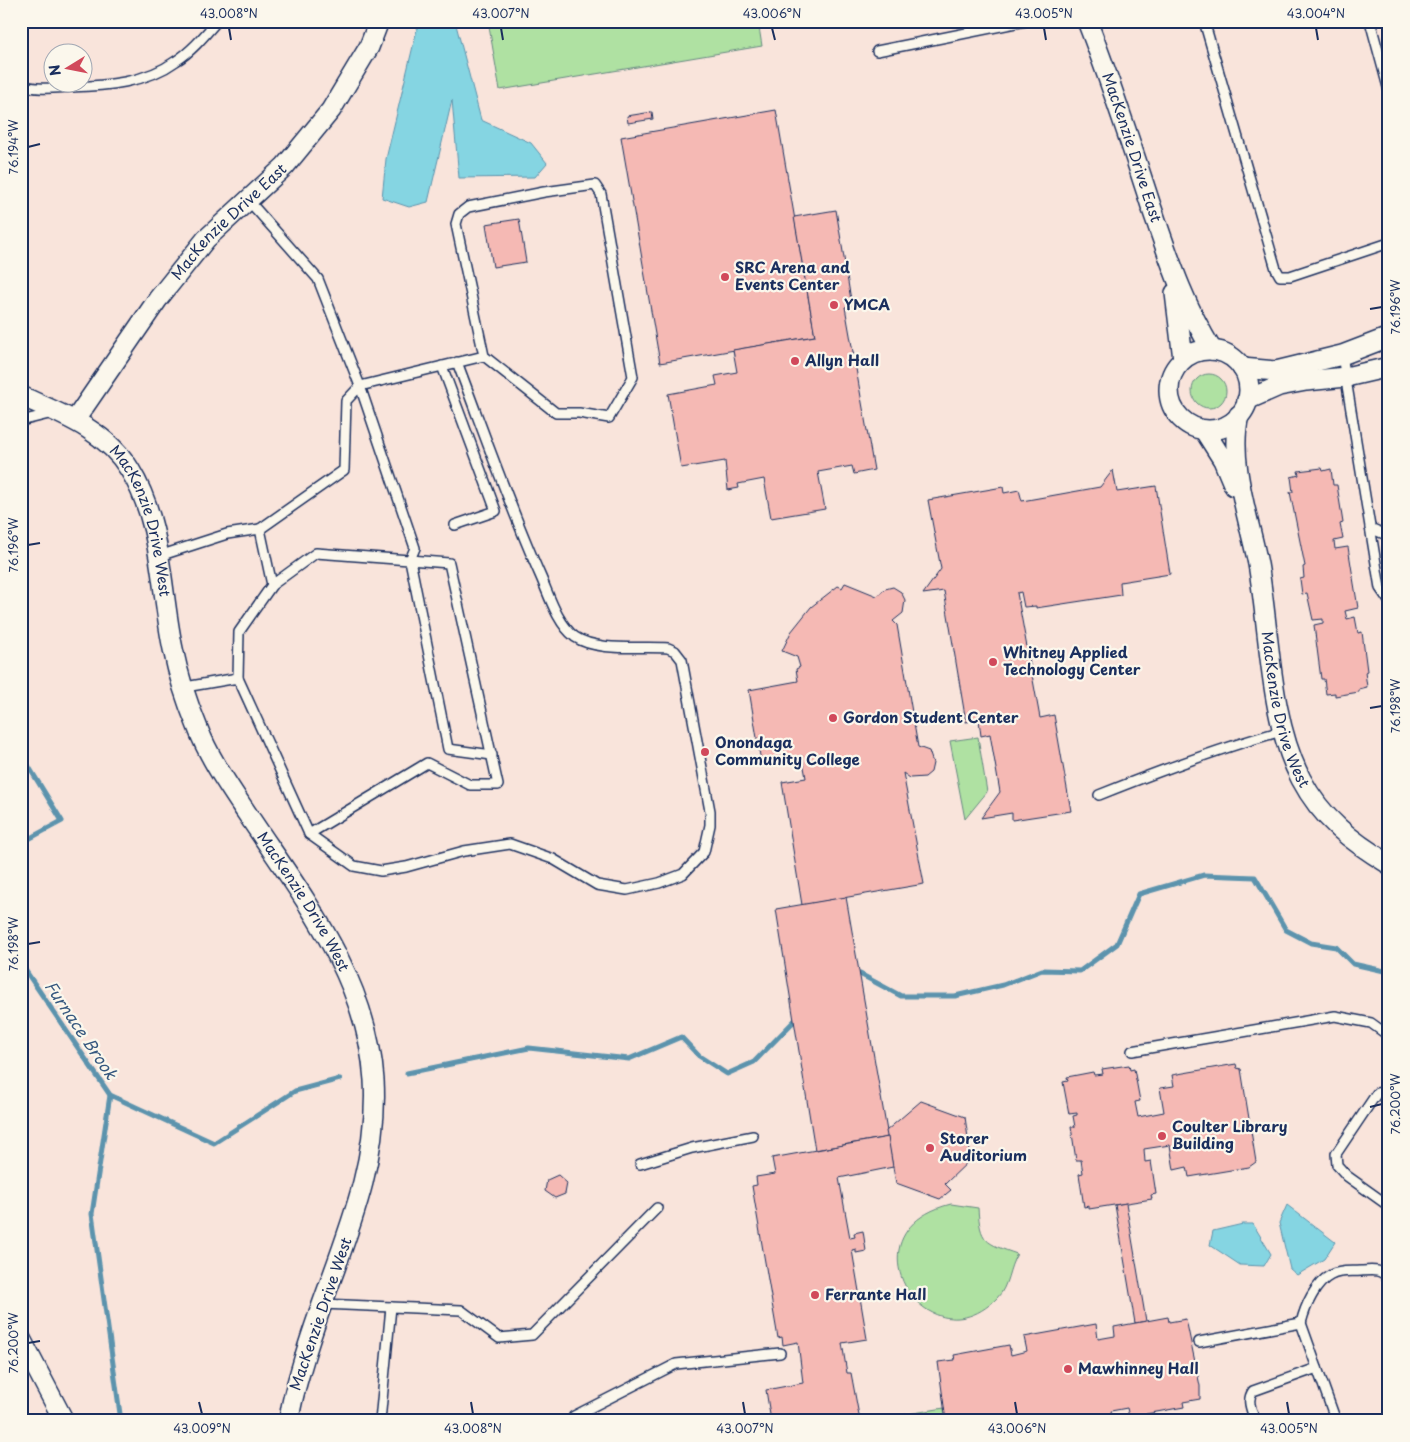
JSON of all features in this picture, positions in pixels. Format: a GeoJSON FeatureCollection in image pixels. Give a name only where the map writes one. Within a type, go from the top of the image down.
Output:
{"type":"FeatureCollection","features":[{"type":"Feature","properties":{"kind":"street","name":"MacKenzie Drive East"},"geometry":{"type":"LineString","coordinates":[[75,420],[158,299],[206,239],[285,166],[332,110],[369,47],[379,21]]}},
{"type":"Feature","properties":{"kind":"street","name":"MacKenzie Drive East"},"geometry":{"type":"LineString","coordinates":[[1088,21],[1173,274],[1194,320],[1212,350]]}},
{"type":"Feature","properties":{"kind":"street","name":"MacKenzie Drive East"},"geometry":{"type":"LineString","coordinates":[[1173,274],[1183,359]]}},
{"type":"Feature","properties":{"kind":"street"},"geometry":{"type":"LineString","coordinates":[[1242,368],[1276,371],[1342,355],[1389,337]]}},
{"type":"Feature","properties":{"kind":"street"},"geometry":{"type":"LineString","coordinates":[[1243,408],[1248,387],[1242,368],[1230,356],[1212,350],[1197,351],[1183,359],[1170,378],[1170,401],[1183,420],[1193,427],[1204,430],[1217,429],[1229,424],[1243,408],[1279,386],[1346,377],[1389,367]]}},
{"type":"Feature","properties":{"kind":"street","name":"MacKenzie Drive West"},"geometry":{"type":"LineString","coordinates":[[21,396],[75,420],[100,436],[129,468],[148,507],[159,556],[173,650],[197,728],[231,789],[331,940],[344,967],[365,1032],[374,1078],[371,1150],[354,1219],[322,1304],[291,1404],[288,1421]]}},
{"type":"Feature","properties":{"kind":"street","name":"MacKenzie Drive West"},"geometry":{"type":"LineString","coordinates":[[1243,408],[1236,435],[1237,455],[1247,516],[1258,564],[1282,731],[1290,756],[1317,804],[1341,832],[1389,864]]}},
{"type":"Feature","properties":{"kind":"street","name":"MacKenzie Drive West"},"geometry":{"type":"LineString","coordinates":[[1204,430],[1224,460],[1247,516]]}},
{"type":"Feature","properties":{"kind":"street"},"geometry":{"type":"LineString","coordinates":[[21,1339],[64,1421]]}},
{"type":"Feature","properties":{"kind":"lane"},"geometry":{"type":"LineString","coordinates":[[21,85],[32,89],[85,87],[116,84],[146,76],[176,62],[217,21]]}},
{"type":"Feature","properties":{"kind":"lane"},"geometry":{"type":"LineString","coordinates":[[877,51],[1026,21]]}},
{"type":"Feature","properties":{"kind":"lane"},"geometry":{"type":"LineString","coordinates":[[1204,21],[1276,269],[1280,276],[1290,276],[1389,243]]}},
{"type":"Feature","properties":{"kind":"lane"},"geometry":{"type":"LineString","coordinates":[[1370,21],[1389,91]]}},
{"type":"Feature","properties":{"kind":"lane"},"geometry":{"type":"LineString","coordinates":[[595,185],[601,194],[633,377],[608,418],[579,413],[556,413],[484,356],[456,224],[459,214],[468,207],[544,192],[595,185]]}},
{"type":"Feature","properties":{"kind":"lane"},"geometry":{"type":"LineString","coordinates":[[248,200],[318,279],[360,386],[415,548],[410,560],[448,749],[492,755]]}},
{"type":"Feature","properties":{"kind":"lane"},"geometry":{"type":"LineString","coordinates":[[1342,355],[1380,588],[1389,602]]}},
{"type":"Feature","properties":{"kind":"lane"},"geometry":{"type":"LineString","coordinates":[[159,556],[227,534],[260,529],[344,470],[346,401],[360,386],[484,356]]}},
{"type":"Feature","properties":{"kind":"lane"},"geometry":{"type":"LineString","coordinates":[[309,834],[427,763],[470,785],[498,785],[449,563],[316,553],[272,585],[239,632],[238,678],[309,834],[354,866],[381,871],[406,867],[464,851],[510,844],[553,859],[597,885],[627,890],[659,884],[683,874],[704,852],[710,825],[710,810],[682,660],[675,651],[668,648],[597,646],[575,636],[566,628],[557,614],[522,534],[457,362]]}},
{"type":"Feature","properties":{"kind":"lane"},"geometry":{"type":"LineString","coordinates":[[442,366],[496,511],[455,525]]}},
{"type":"Feature","properties":{"kind":"lane"},"geometry":{"type":"LineString","coordinates":[[21,421],[58,412]]}},
{"type":"Feature","properties":{"kind":"lane"},"geometry":{"type":"LineString","coordinates":[[1370,528],[1389,536]]}},
{"type":"Feature","properties":{"kind":"lane"},"geometry":{"type":"LineString","coordinates":[[260,529],[272,585]]}},
{"type":"Feature","properties":{"kind":"lane"},"geometry":{"type":"LineString","coordinates":[[185,687],[238,678]]}},
{"type":"Feature","properties":{"kind":"lane"},"geometry":{"type":"LineString","coordinates":[[1099,795],[1168,767],[1282,731]]}},
{"type":"Feature","properties":{"kind":"lane"},"geometry":{"type":"LineString","coordinates":[[1132,1051],[1335,1016],[1371,1023],[1389,1036]]}},
{"type":"Feature","properties":{"kind":"lane"},"geometry":{"type":"LineString","coordinates":[[1389,1091],[1377,1093],[1336,1154],[1337,1166],[1347,1176],[1389,1206]]}},
{"type":"Feature","properties":{"kind":"lane"},"geometry":{"type":"LineString","coordinates":[[640,1164],[692,1148],[752,1136]]}},
{"type":"Feature","properties":{"kind":"lane"},"geometry":{"type":"LineString","coordinates":[[322,1304],[461,1310],[498,1338],[532,1335],[657,1208]]}},
{"type":"Feature","properties":{"kind":"lane"},"geometry":{"type":"LineString","coordinates":[[1336,1421],[1301,1323],[1306,1302],[1329,1276],[1339,1272],[1376,1270],[1384,1273],[1389,1279]]}},
{"type":"Feature","properties":{"kind":"lane"},"geometry":{"type":"LineString","coordinates":[[380,1421],[390,1307]]}},
{"type":"Feature","properties":{"kind":"lane"},"geometry":{"type":"LineString","coordinates":[[1199,1342],[1301,1323]]}},
{"type":"Feature","properties":{"kind":"lane"},"geometry":{"type":"LineString","coordinates":[[575,1421],[574,1416],[676,1364],[780,1353]]}},
{"type":"Feature","properties":{"kind":"lane"},"geometry":{"type":"LineString","coordinates":[[1255,1421],[1249,1403],[1249,1396],[1253,1391],[1317,1368]]}},
{"type":"Feature","properties":{"kind":"green space"},"geometry":{"type":"Polygon","coordinates":[[[488,21],[758,21],[762,46],[500,90],[488,21]]]}},
{"type":"Feature","properties":{"kind":"green space"},"geometry":{"type":"Polygon","coordinates":[[[1209,374],[1216,375],[1221,379],[1225,384],[1225,398],[1221,403],[1216,407],[1209,408],[1202,407],[1197,403],[1193,398],[1192,391],[1193,384],[1197,379],[1202,375],[1209,374]]]}},
{"type":"Feature","properties":{"kind":"green space"},"geometry":{"type":"Polygon","coordinates":[[[978,737],[987,792],[965,819],[950,741],[978,737]]]}},
{"type":"Feature","properties":{"kind":"green space"},"geometry":{"type":"Polygon","coordinates":[[[951,1204],[978,1208],[980,1228],[986,1240],[991,1244],[1017,1254],[1004,1288],[997,1298],[971,1315],[945,1317],[923,1307],[906,1288],[899,1265],[902,1240],[918,1219],[951,1204]]]}},
{"type":"Feature","properties":{"kind":"green space"},"geometry":{"type":"Polygon","coordinates":[[[944,1408],[946,1421],[883,1421],[883,1418],[944,1408]]]}},
{"type":"Feature","properties":{"kind":"water"},"geometry":{"type":"Polygon","coordinates":[[[419,21],[455,21],[481,120],[531,143],[547,163],[535,177],[459,178],[452,100],[428,202],[409,207],[382,198],[386,159],[419,21]]]}},
{"type":"Feature","properties":{"kind":"water"},"geometry":{"type":"Polygon","coordinates":[[[1287,1205],[1335,1242],[1324,1259],[1297,1275],[1290,1269],[1279,1223],[1287,1205]]]}},
{"type":"Feature","properties":{"kind":"water"},"geometry":{"type":"Polygon","coordinates":[[[1243,1224],[1253,1224],[1271,1254],[1264,1266],[1240,1265],[1210,1245],[1213,1231],[1243,1224]]]}},
{"type":"Feature","properties":{"kind":"building","name":"SRC Arena and Events Center"},"geometry":{"type":"Polygon","coordinates":[[[776,110],[815,336],[660,363],[621,137],[776,110]]]}},
{"type":"Feature","properties":{"kind":"building"},"geometry":{"type":"Polygon","coordinates":[[[652,112],[653,119],[628,123],[627,116],[652,112]]]}},
{"type":"Feature","properties":{"kind":"building","name":"Allyn Hall"},"geometry":{"type":"Polygon","coordinates":[[[836,210],[852,306],[845,307],[874,470],[854,474],[852,466],[818,472],[825,509],[771,518],[764,479],[738,484],[739,488],[728,490],[725,461],[681,468],[668,394],[717,385],[715,376],[737,372],[733,350],[815,336],[794,217],[836,210]]]}},
{"type":"Feature","properties":{"kind":"building"},"geometry":{"type":"Polygon","coordinates":[[[519,219],[526,262],[493,267],[486,224],[519,219]]]}},
{"type":"Feature","properties":{"kind":"building"},"geometry":{"type":"Polygon","coordinates":[[[1322,468],[1323,471],[1331,469],[1333,485],[1337,485],[1343,523],[1340,524],[1343,539],[1334,541],[1335,549],[1348,547],[1358,608],[1345,611],[1347,619],[1355,617],[1358,633],[1362,632],[1367,671],[1365,672],[1367,687],[1359,689],[1359,692],[1335,696],[1335,693],[1326,694],[1324,679],[1321,679],[1314,625],[1323,623],[1323,619],[1313,620],[1307,593],[1302,594],[1300,579],[1304,578],[1303,567],[1305,566],[1290,492],[1293,492],[1291,477],[1299,475],[1298,471],[1322,468]]]}},
{"type":"Feature","properties":{"kind":"building","name":"Whitney Applied Technology Center"},"geometry":{"type":"Polygon","coordinates":[[[1113,470],[1117,492],[1156,486],[1170,574],[1120,582],[1121,595],[1036,608],[1036,606],[1024,607],[1021,592],[1017,593],[1040,718],[1054,715],[1071,811],[1012,820],[1012,813],[981,818],[1000,792],[990,734],[981,736],[979,720],[966,722],[944,591],[923,594],[941,569],[928,500],[1003,487],[1004,493],[1019,490],[1022,501],[1100,487],[1113,470]]]}},
{"type":"Feature","properties":{"kind":"building","name":"Gordon Student Center"},"geometry":{"type":"Polygon","coordinates":[[[845,583],[877,596],[885,589],[893,587],[901,592],[905,600],[903,613],[893,621],[897,625],[918,747],[929,751],[933,763],[931,772],[925,777],[910,778],[903,773],[924,884],[802,905],[782,782],[806,778],[802,756],[761,762],[749,690],[798,681],[796,669],[800,667],[797,657],[782,651],[791,632],[811,607],[838,586],[842,588],[845,583]]]}},
{"type":"Feature","properties":{"kind":"building"},"geometry":{"type":"Polygon","coordinates":[[[846,897],[888,1137],[815,1150],[776,909],[846,897]]]}},
{"type":"Feature","properties":{"kind":"building","name":"Coulter Library Building"},"geometry":{"type":"Polygon","coordinates":[[[1236,1064],[1237,1068],[1241,1069],[1256,1162],[1249,1167],[1189,1177],[1187,1167],[1174,1170],[1170,1145],[1144,1149],[1145,1162],[1151,1161],[1156,1194],[1151,1195],[1152,1199],[1089,1209],[1089,1206],[1084,1207],[1079,1174],[1083,1173],[1081,1160],[1076,1160],[1071,1127],[1075,1127],[1073,1116],[1077,1115],[1077,1113],[1069,1114],[1063,1082],[1068,1081],[1067,1077],[1093,1072],[1094,1075],[1103,1074],[1102,1069],[1129,1065],[1130,1070],[1134,1069],[1140,1101],[1135,1102],[1138,1117],[1164,1112],[1160,1088],[1174,1086],[1172,1075],[1236,1064]]]}},
{"type":"Feature","properties":{"kind":"building","name":"Storer Auditorium"},"geometry":{"type":"Polygon","coordinates":[[[921,1101],[965,1117],[971,1159],[945,1184],[951,1190],[940,1199],[896,1183],[886,1131],[921,1101]]]}},
{"type":"Feature","properties":{"kind":"building","name":"Ferrante Hall"},"geometry":{"type":"Polygon","coordinates":[[[888,1137],[893,1167],[839,1178],[850,1238],[855,1237],[854,1233],[863,1231],[866,1251],[856,1253],[856,1249],[852,1250],[867,1339],[842,1343],[847,1373],[851,1373],[860,1421],[771,1421],[766,1390],[803,1383],[798,1342],[783,1345],[782,1337],[778,1338],[752,1186],[757,1185],[756,1177],[775,1174],[772,1158],[888,1137]]]}},
{"type":"Feature","properties":{"kind":"building"},"geometry":{"type":"Polygon","coordinates":[[[558,1175],[567,1183],[565,1194],[555,1198],[545,1191],[547,1180],[558,1175]]]}},
{"type":"Feature","properties":{"kind":"building"},"geometry":{"type":"Polygon","coordinates":[[[1126,1203],[1146,1321],[1135,1323],[1115,1205],[1126,1203]]]}},
{"type":"Feature","properties":{"kind":"building","name":"Mawhinney Hall"},"geometry":{"type":"Polygon","coordinates":[[[1168,1317],[1169,1322],[1186,1319],[1200,1386],[1200,1399],[1183,1402],[1184,1407],[1129,1417],[1127,1408],[1111,1411],[1113,1421],[946,1421],[938,1362],[955,1360],[954,1355],[1009,1345],[1011,1355],[1027,1351],[1024,1337],[1096,1324],[1098,1339],[1115,1336],[1114,1327],[1168,1317]]]}},
{"type":"Feature","properties":{"kind":"waterway","name":"Furnace Brook"},"geometry":{"type":"LineString","coordinates":[[21,754],[62,821],[21,843]]}},
{"type":"Feature","properties":{"kind":"waterway","name":"Furnace Brook"},"geometry":{"type":"LineString","coordinates":[[854,977],[860,974],[901,996],[955,996],[1003,985],[1042,970],[1080,971],[1117,944],[1139,894],[1204,875],[1255,877],[1286,930],[1311,943],[1336,947],[1353,964],[1389,972]]}},
{"type":"Feature","properties":{"kind":"waterway","name":"Furnace Brook"},"geometry":{"type":"LineString","coordinates":[[21,964],[110,1095],[214,1143],[295,1091],[340,1079]]}},
{"type":"Feature","properties":{"kind":"waterway","name":"Furnace Brook"},"geometry":{"type":"LineString","coordinates":[[407,1073],[529,1048],[629,1059],[681,1037],[699,1056],[727,1074],[754,1062],[799,1016]]}},
{"type":"Feature","properties":{"kind":"waterway"},"geometry":{"type":"LineString","coordinates":[[110,1095],[92,1214],[121,1421]]}},
{"type":"Feature","properties":{"kind":"place","name":"SRC Arena and Events Center"},"geometry":{"type":"Point","coordinates":[725,277]}},
{"type":"Feature","properties":{"kind":"place","name":"YMCA"},"geometry":{"type":"Point","coordinates":[834,305]}},
{"type":"Feature","properties":{"kind":"place","name":"Allyn Hall"},"geometry":{"type":"Point","coordinates":[795,361]}},
{"type":"Feature","properties":{"kind":"place","name":"Whitney Applied Technology Center"},"geometry":{"type":"Point","coordinates":[993,662]}},
{"type":"Feature","properties":{"kind":"place","name":"Gordon Student Center"},"geometry":{"type":"Point","coordinates":[833,718]}},
{"type":"Feature","properties":{"kind":"place","name":"Onondaga Community College"},"geometry":{"type":"Point","coordinates":[705,752]}},
{"type":"Feature","properties":{"kind":"place","name":"Coulter Library Building"},"geometry":{"type":"Point","coordinates":[1162,1136]}},
{"type":"Feature","properties":{"kind":"place","name":"Storer Auditorium"},"geometry":{"type":"Point","coordinates":[930,1148]}},
{"type":"Feature","properties":{"kind":"place","name":"Ferrante Hall"},"geometry":{"type":"Point","coordinates":[815,1295]}},
{"type":"Feature","properties":{"kind":"place","name":"Mawhinney Hall"},"geometry":{"type":"Point","coordinates":[1068,1369]}}]}
